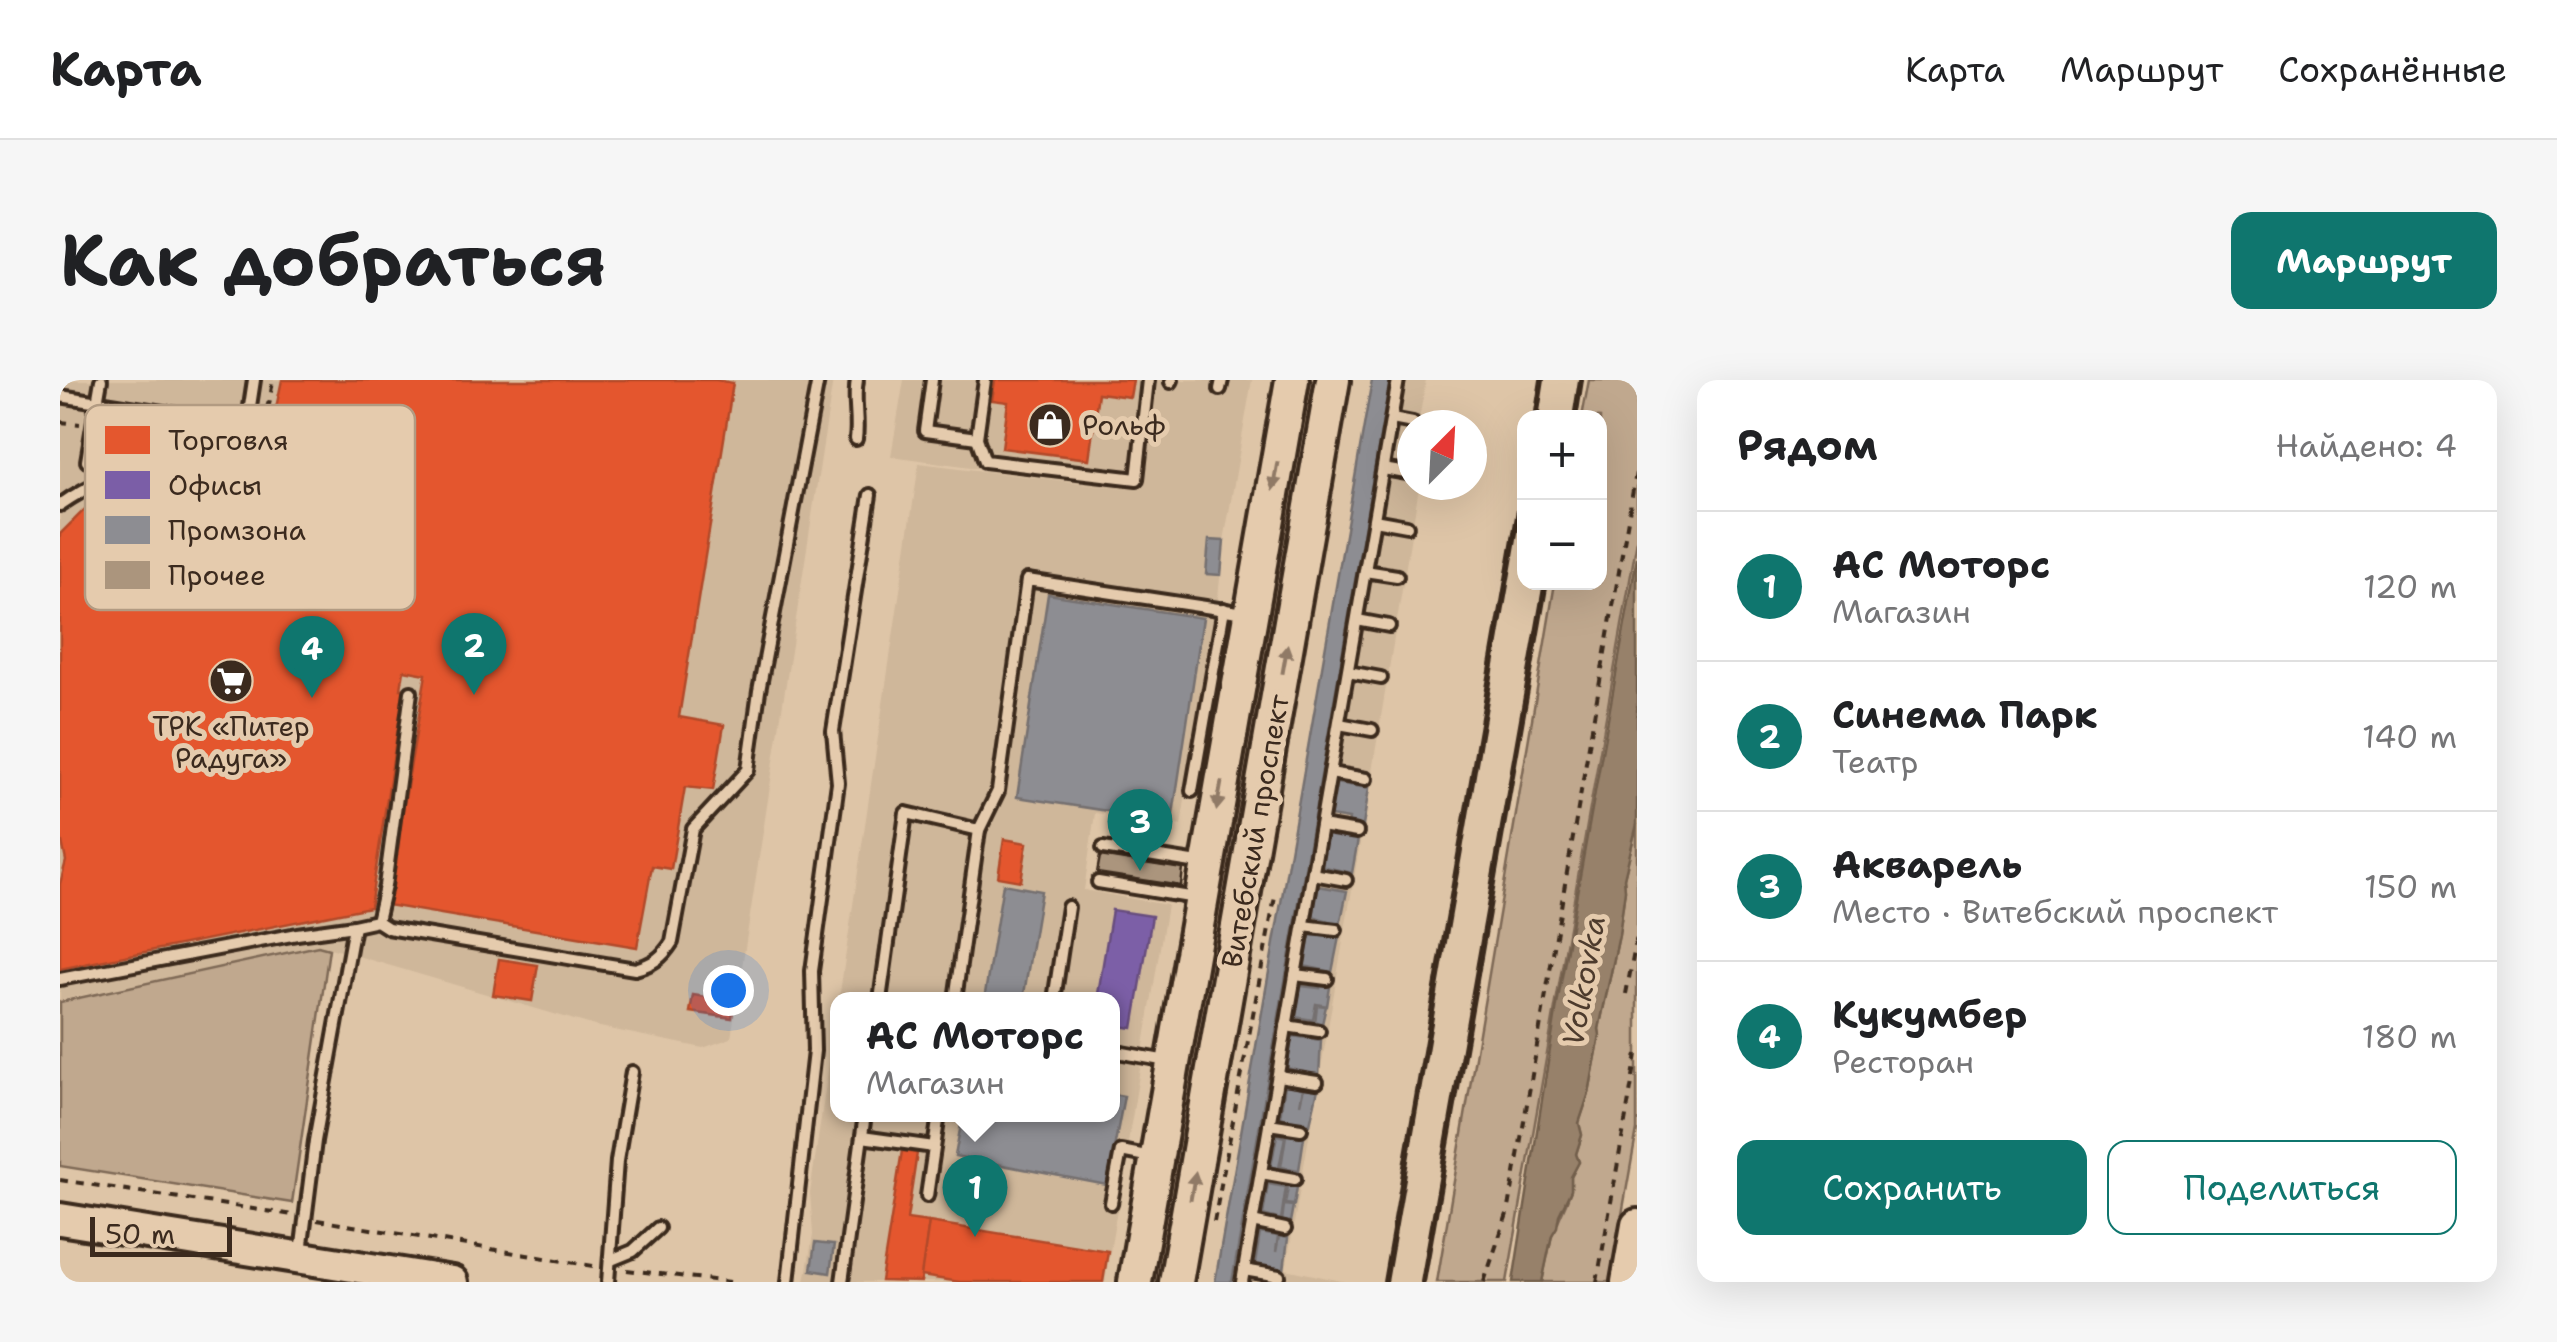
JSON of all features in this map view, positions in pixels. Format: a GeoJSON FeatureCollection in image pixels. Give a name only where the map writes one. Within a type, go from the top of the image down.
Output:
{"type":"FeatureCollection","features":[{"type":"Feature","properties":{"kind":"main road","name":"Витебский проспект"},"geometry":{"type":"LineString","coordinates":[[1135,1282],[1208,864],[1238,611],[1292,380]]}},
{"type":"Feature","properties":{"kind":"main road","name":"Витебский проспект"},"geometry":{"type":"LineString","coordinates":[[1176,1282],[1333,380]]}},
{"type":"Feature","properties":{"kind":"street"},"geometry":{"type":"LineString","coordinates":[[60,1219],[318,1264],[452,1282]]}},
{"type":"Feature","properties":{"kind":"street"},"geometry":{"type":"LineString","coordinates":[[1627,1282],[1637,1225]]}},
{"type":"Feature","properties":{"kind":"lane"},"geometry":{"type":"LineString","coordinates":[[96,405],[101,380]]}},
{"type":"Feature","properties":{"kind":"lane"},"geometry":{"type":"LineString","coordinates":[[250,405],[254,380]]}},
{"type":"Feature","properties":{"kind":"lane"},"geometry":{"type":"LineString","coordinates":[[60,979],[378,921],[388,928],[635,970],[663,956],[672,942],[693,829],[748,770],[818,381],[804,380]]}},
{"type":"Feature","properties":{"kind":"lane"},"geometry":{"type":"LineString","coordinates":[[856,439],[857,380]]}},
{"type":"Feature","properties":{"kind":"lane"},"geometry":{"type":"LineString","coordinates":[[932,380],[926,431],[976,438]]}},
{"type":"Feature","properties":{"kind":"lane"},"geometry":{"type":"LineString","coordinates":[[984,380],[976,438],[985,461],[1137,478],[1148,380]]}},
{"type":"Feature","properties":{"kind":"lane"},"geometry":{"type":"LineString","coordinates":[[1279,1276],[1243,1276],[1398,380]]}},
{"type":"Feature","properties":{"kind":"lane"},"geometry":{"type":"LineString","coordinates":[[60,396],[116,405]]}},
{"type":"Feature","properties":{"kind":"lane"},"geometry":{"type":"LineString","coordinates":[[1392,419],[1397,420]]}},
{"type":"Feature","properties":{"kind":"lane"},"geometry":{"type":"LineString","coordinates":[[1383,469],[1397,471]]}},
{"type":"Feature","properties":{"kind":"lane"},"geometry":{"type":"LineString","coordinates":[[60,505],[85,488]]}},
{"type":"Feature","properties":{"kind":"lane"},"geometry":{"type":"LineString","coordinates":[[788,1282],[814,1051],[812,971],[838,783],[833,730],[870,495]]}},
{"type":"Feature","properties":{"kind":"lane"},"geometry":{"type":"LineString","coordinates":[[1374,520],[1407,526]]}},
{"type":"Feature","properties":{"kind":"lane"},"geometry":{"type":"LineString","coordinates":[[1365,571],[1397,576]]}},
{"type":"Feature","properties":{"kind":"lane"},"geometry":{"type":"LineString","coordinates":[[956,992],[979,830],[998,791],[1027,580],[1238,611],[1192,791]]}},
{"type":"Feature","properties":{"kind":"lane"},"geometry":{"type":"LineString","coordinates":[[1357,620],[1389,626]]}},
{"type":"Feature","properties":{"kind":"lane"},"geometry":{"type":"LineString","coordinates":[[1348,672],[1381,678]]}},
{"type":"Feature","properties":{"kind":"lane"},"geometry":{"type":"LineString","coordinates":[[378,921],[410,692]]}},
{"type":"Feature","properties":{"kind":"lane"},"geometry":{"type":"LineString","coordinates":[[1339,724],[1372,730]]}},
{"type":"Feature","properties":{"kind":"lane"},"geometry":{"type":"LineString","coordinates":[[1330,773],[1366,779]]}},
{"type":"Feature","properties":{"kind":"lane"},"geometry":{"type":"LineString","coordinates":[[881,992],[906,813],[979,830]]}},
{"type":"Feature","properties":{"kind":"lane"},"geometry":{"type":"LineString","coordinates":[[1321,826],[1358,832]]}},
{"type":"Feature","properties":{"kind":"lane"},"geometry":{"type":"LineString","coordinates":[[1103,848],[1208,864]]}},
{"type":"Feature","properties":{"kind":"lane"},"geometry":{"type":"LineString","coordinates":[[1313,874],[1346,880]]}},
{"type":"Feature","properties":{"kind":"lane"},"geometry":{"type":"LineString","coordinates":[[1098,882],[1202,898]]}},
{"type":"Feature","properties":{"kind":"lane"},"geometry":{"type":"LineString","coordinates":[[1055,992],[1068,907]]}},
{"type":"Feature","properties":{"kind":"lane"},"geometry":{"type":"LineString","coordinates":[[318,1264],[306,1218],[315,1142],[354,926]]}},
{"type":"Feature","properties":{"kind":"lane"},"geometry":{"type":"LineString","coordinates":[[1304,926],[1336,930]]}},
{"type":"Feature","properties":{"kind":"lane"},"geometry":{"type":"LineString","coordinates":[[1295,975],[1327,980]]}},
{"type":"Feature","properties":{"kind":"lane"},"geometry":{"type":"LineString","coordinates":[[1286,1026],[1320,1031]]}},
{"type":"Feature","properties":{"kind":"lane"},"geometry":{"type":"LineString","coordinates":[[1120,1052],[1173,1062]]}},
{"type":"Feature","properties":{"kind":"lane"},"geometry":{"type":"LineString","coordinates":[[608,1282],[617,1161],[632,1072]]}},
{"type":"Feature","properties":{"kind":"lane"},"geometry":{"type":"LineString","coordinates":[[1278,1076],[1316,1082]]}},
{"type":"Feature","properties":{"kind":"lane"},"geometry":{"type":"LineString","coordinates":[[842,1282],[864,1122]]}},
{"type":"Feature","properties":{"kind":"lane"},"geometry":{"type":"LineString","coordinates":[[927,1196],[938,1122]]}},
{"type":"Feature","properties":{"kind":"lane"},"geometry":{"type":"LineString","coordinates":[[1270,1124],[1301,1129]]}},
{"type":"Feature","properties":{"kind":"lane"},"geometry":{"type":"LineString","coordinates":[[862,1137],[934,1148]]}},
{"type":"Feature","properties":{"kind":"lane"},"geometry":{"type":"LineString","coordinates":[[1111,1203],[1120,1151],[1157,1158]]}},
{"type":"Feature","properties":{"kind":"lane"},"geometry":{"type":"LineString","coordinates":[[1261,1174],[1294,1179]]}},
{"type":"Feature","properties":{"kind":"lane"},"geometry":{"type":"LineString","coordinates":[[1252,1222],[1285,1229]]}},
{"type":"Feature","properties":{"kind":"lane"},"geometry":{"type":"LineString","coordinates":[[610,1264],[633,1252],[658,1228]]}},
{"type":"Feature","properties":{"kind":"path"},"geometry":{"type":"LineString","coordinates":[[251,400],[269,405],[273,380]]}},
{"type":"Feature","properties":{"kind":"path"},"geometry":{"type":"LineString","coordinates":[[60,422],[83,425]]}},
{"type":"Feature","properties":{"kind":"path"},"geometry":{"type":"LineString","coordinates":[[1484,1282],[1508,1208],[1637,466]]}},
{"type":"Feature","properties":{"kind":"path"},"geometry":{"type":"LineString","coordinates":[[1214,1224],[1275,897]]}},
{"type":"Feature","properties":{"kind":"path"},"geometry":{"type":"LineString","coordinates":[[1626,994],[1637,936]]}},
{"type":"Feature","properties":{"kind":"path"},"geometry":{"type":"LineString","coordinates":[[1596,1282],[1637,1054]]}},
{"type":"Feature","properties":{"kind":"path"},"geometry":{"type":"LineString","coordinates":[[60,1180],[730,1282]]}},
{"type":"Feature","properties":{"kind":"shaded area","name":"ТРК «Питер Радуга»"},"geometry":{"type":"Polygon","coordinates":[[[60,380],[833,380],[731,1038],[703,1048],[595,1026],[320,945],[60,1000],[60,380]]]}},
{"type":"Feature","properties":{"kind":"shaded area"},"geometry":{"type":"Polygon","coordinates":[[[904,380],[1252,380],[1181,825],[1095,813],[1084,890],[1167,905],[1105,1282],[805,1282],[813,1235],[810,1193],[830,1057],[830,1122],[1120,1122],[1120,992],[840,992],[919,463],[1124,488],[891,456],[904,380]]]}},
{"type":"Feature","properties":{"kind":"shaded area"},"geometry":{"type":"Polygon","coordinates":[[[1308,380],[1318,380],[1161,1282],[1151,1282],[1308,380]]]}},
{"type":"Feature","properties":{"kind":"shaded area"},"geometry":{"type":"Polygon","coordinates":[[[1372,380],[1426,380],[1421,410],[1397,410],[1397,500],[1417,500],[1286,1269],[1346,1282],[1214,1282],[1372,380]]]}},
{"type":"Feature","properties":{"kind":"shaded area"},"geometry":{"type":"Polygon","coordinates":[[[1589,380],[1637,380],[1637,540],[1507,1282],[1437,1282],[1554,590],[1607,590],[1607,410],[1583,410],[1589,380]]]}},
{"type":"Feature","properties":{"kind":"shaded area"},"geometry":{"type":"Polygon","coordinates":[[[1637,824],[1637,1130],[1610,1282],[1542,1282],[1552,1235],[1579,1162],[1579,1123],[1589,1093],[1619,935],[1624,878],[1637,824]]]}},
{"type":"Feature","properties":{"kind":"shaded area"},"geometry":{"type":"Polygon","coordinates":[[[318,946],[329,949],[292,1203],[60,1166],[60,1002],[318,946]]]}},
{"type":"Feature","properties":{"kind":"water","name":"Volkovka"},"geometry":{"type":"Polygon","coordinates":[[[1637,557],[1637,824],[1624,878],[1619,935],[1589,1093],[1579,1123],[1579,1162],[1571,1177],[1571,1190],[1552,1235],[1542,1282],[1513,1282],[1558,999],[1637,557]]]}},
{"type":"Feature","properties":{"kind":"building: Торговля","name":"ТРК «Питер Радуга»"},"geometry":{"type":"Polygon","coordinates":[[[282,380],[733,383],[679,717],[724,725],[713,790],[685,787],[671,869],[652,866],[637,947],[387,905],[426,674],[404,670],[370,907],[60,969],[60,884],[66,861],[60,832],[60,534],[85,509],[85,610],[415,610],[415,405],[277,405],[282,380]]]}},
{"type":"Feature","properties":{"kind":"building: Торговля","name":"Рольф"},"geometry":{"type":"Polygon","coordinates":[[[995,380],[1133,380],[1130,397],[1098,393],[1089,459],[1002,448],[1008,402],[992,400],[995,380]]]}},
{"type":"Feature","properties":{"kind":"building: Торговля"},"geometry":{"type":"Polygon","coordinates":[[[1004,839],[1027,843],[1021,881],[998,877],[1004,839]]]}},
{"type":"Feature","properties":{"kind":"building: Торговля"},"geometry":{"type":"Polygon","coordinates":[[[499,959],[538,965],[532,1001],[493,995],[499,959]]]}},
{"type":"Feature","properties":{"kind":"building: Торговля"},"geometry":{"type":"Polygon","coordinates":[[[693,995],[734,1001],[732,1018],[690,1012],[693,995]]]}},
{"type":"Feature","properties":{"kind":"building: Торговля"},"geometry":{"type":"Polygon","coordinates":[[[902,1151],[917,1153],[907,1219],[929,1222],[921,1282],[881,1281],[902,1151]]]}},
{"type":"Feature","properties":{"kind":"building: Торговля"},"geometry":{"type":"Polygon","coordinates":[[[929,1222],[1108,1251],[1103,1282],[960,1282],[921,1276],[929,1222]]]}},
{"type":"Feature","properties":{"kind":"building: Офисы"},"geometry":{"type":"Polygon","coordinates":[[[1112,910],[1152,916],[1133,1028],[1120,1026],[1120,992],[1098,992],[1112,910]]]}},
{"type":"Feature","properties":{"kind":"building: Промзона"},"geometry":{"type":"Polygon","coordinates":[[[1372,380],[1390,380],[1232,1282],[1215,1282],[1372,380]]]}},
{"type":"Feature","properties":{"kind":"building: Промзона"},"geometry":{"type":"Polygon","coordinates":[[[1209,540],[1224,541],[1221,575],[1206,574],[1209,540]]]}},
{"type":"Feature","properties":{"kind":"building: Промзона"},"geometry":{"type":"Polygon","coordinates":[[[1048,594],[1203,618],[1172,821],[1017,797],[1048,594]]]}},
{"type":"Feature","properties":{"kind":"building: Промзона"},"geometry":{"type":"Polygon","coordinates":[[[1336,783],[1369,788],[1363,826],[1330,816],[1336,783]]]}},
{"type":"Feature","properties":{"kind":"building: Промзона"},"geometry":{"type":"Polygon","coordinates":[[[1326,834],[1358,839],[1352,873],[1321,866],[1326,834]]]}},
{"type":"Feature","properties":{"kind":"building: Промзона"},"geometry":{"type":"Polygon","coordinates":[[[1003,884],[1041,891],[1024,992],[985,992],[1003,884]]]}},
{"type":"Feature","properties":{"kind":"building: Промзона"},"geometry":{"type":"Polygon","coordinates":[[[1318,886],[1347,891],[1340,925],[1313,916],[1318,886]]]}},
{"type":"Feature","properties":{"kind":"building: Промзона"},"geometry":{"type":"Polygon","coordinates":[[[1310,935],[1339,937],[1332,972],[1304,966],[1310,935]]]}},
{"type":"Feature","properties":{"kind":"building: Промзона"},"geometry":{"type":"Polygon","coordinates":[[[1301,986],[1330,987],[1327,1006],[1316,1004],[1313,1020],[1295,1017],[1301,986]]]}},
{"type":"Feature","properties":{"kind":"building: Промзона"},"geometry":{"type":"Polygon","coordinates":[[[1317,1005],[1326,1006],[1322,1024],[1315,1022],[1317,1005]]]}},
{"type":"Feature","properties":{"kind":"building: Промзона"},"geometry":{"type":"Polygon","coordinates":[[[1292,1036],[1321,1040],[1319,1076],[1287,1068],[1292,1036]]]}},
{"type":"Feature","properties":{"kind":"building: Промзона"},"geometry":{"type":"Polygon","coordinates":[[[1285,1085],[1303,1088],[1300,1104],[1304,1087],[1318,1089],[1310,1124],[1280,1117],[1285,1085]]]}},
{"type":"Feature","properties":{"kind":"building: Промзона"},"geometry":{"type":"Polygon","coordinates":[[[961,1122],[1119,1122],[1107,1185],[955,1156],[961,1122]]]}},
{"type":"Feature","properties":{"kind":"building: Промзона"},"geometry":{"type":"Polygon","coordinates":[[[1277,1135],[1285,1137],[1279,1168],[1271,1167],[1277,1135]]]}},
{"type":"Feature","properties":{"kind":"building: Промзона"},"geometry":{"type":"Polygon","coordinates":[[[1286,1135],[1304,1137],[1299,1170],[1281,1167],[1286,1135]]]}},
{"type":"Feature","properties":{"kind":"building: Промзона"},"geometry":{"type":"Polygon","coordinates":[[[1268,1184],[1286,1187],[1281,1220],[1263,1215],[1268,1184]]]}},
{"type":"Feature","properties":{"kind":"building: Промзона"},"geometry":{"type":"Polygon","coordinates":[[[1288,1186],[1297,1187],[1294,1205],[1285,1204],[1288,1186]]]}},
{"type":"Feature","properties":{"kind":"building: Промзона"},"geometry":{"type":"Polygon","coordinates":[[[1284,1205],[1293,1206],[1290,1222],[1282,1221],[1284,1205]]]}},
{"type":"Feature","properties":{"kind":"building: Промзона"},"geometry":{"type":"Polygon","coordinates":[[[1260,1233],[1278,1236],[1276,1252],[1279,1236],[1288,1238],[1284,1270],[1255,1264],[1260,1233]]]}},
{"type":"Feature","properties":{"kind":"building: Промзона"},"geometry":{"type":"Polygon","coordinates":[[[815,1243],[834,1245],[830,1273],[811,1270],[815,1243]]]}},
{"type":"Feature","properties":{"kind":"building: Прочее"},"geometry":{"type":"Polygon","coordinates":[[[1100,856],[1183,869],[1181,886],[1097,873],[1100,856]]]}},
{"type":"Feature","properties":{"kind":"railway"},"geometry":{"type":"LineString","coordinates":[[1537,410],[1542,380]]}},
{"type":"Feature","properties":{"kind":"railway"},"geometry":{"type":"LineString","coordinates":[[1576,410],[1581,380]]}},
{"type":"Feature","properties":{"kind":"railway"},"geometry":{"type":"LineString","coordinates":[[1385,1282],[1521,500]]}},
{"type":"Feature","properties":{"kind":"railway"},"geometry":{"type":"LineString","coordinates":[[1423,1282],[1545,590]]}},
{"type":"Feature","properties":{"kind":"place","name":"Рольф"},"geometry":{"type":"Point","coordinates":[1050,425]}},
{"type":"Feature","properties":{"kind":"place","name":"ТРК «Питер Радуга»"},"geometry":{"type":"Point","coordinates":[231,681]}},
{"type":"Feature","properties":{"kind":"place","name":"Синема Парк"},"geometry":{"type":"Point","coordinates":[474,695]}},
{"type":"Feature","properties":{"kind":"place","name":"Кукумбер"},"geometry":{"type":"Point","coordinates":[312,698]}},
{"type":"Feature","properties":{"kind":"place","name":"Акварель"},"geometry":{"type":"Point","coordinates":[1140,871]}},
{"type":"Feature","properties":{"kind":"place","name":"АС Моторс"},"geometry":{"type":"Point","coordinates":[975,1237]}}]}
